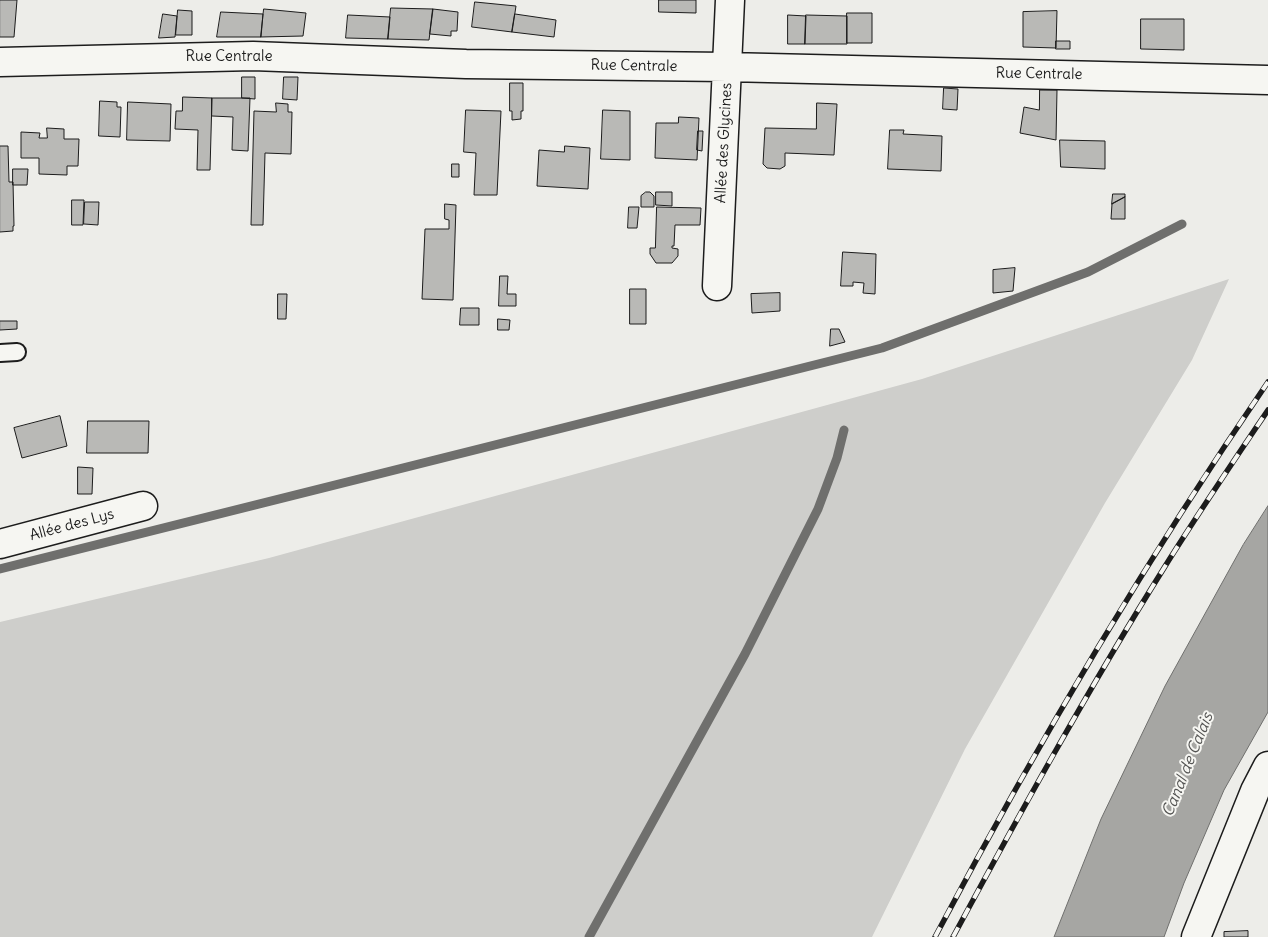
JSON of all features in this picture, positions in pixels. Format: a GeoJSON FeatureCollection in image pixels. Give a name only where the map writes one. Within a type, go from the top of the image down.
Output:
{"type":"FeatureCollection","features":[{"type":"Feature","properties":{"kind":"street","name":"Allée des Glycines"},"geometry":{"type":"LineString","coordinates":[[717,286],[730,0]]}},
{"type":"Feature","properties":{"kind":"street","name":"Rue Centrale"},"geometry":{"type":"LineString","coordinates":[[0,62],[253,56],[466,64],[727,67],[1268,80]]}},
{"type":"Feature","properties":{"kind":"street","name":"Allée des Lys"},"geometry":{"type":"LineString","coordinates":[[0,544],[144,506]]}},
{"type":"Feature","properties":{"kind":"street"},"geometry":{"type":"LineString","coordinates":[[1196,937],[1262,792],[1268,766]]}},
{"type":"Feature","properties":{"kind":"lane"},"geometry":{"type":"LineString","coordinates":[[0,353],[16,352]]}},
{"type":"Feature","properties":{"kind":"shaded area"},"geometry":{"type":"Polygon","coordinates":[[[1229,279],[1192,360],[1105,503],[965,749],[872,937],[0,937],[0,622],[269,558],[922,379],[1229,279]]]}},
{"type":"Feature","properties":{"kind":"water","name":"Canal de Calais"},"geometry":{"type":"Polygon","coordinates":[[[1268,506],[1268,712],[1224,790],[1184,883],[1164,937],[1054,937],[1101,819],[1165,686],[1243,545],[1268,506]]]}},
{"type":"Feature","properties":{"kind":"building"},"geometry":{"type":"Polygon","coordinates":[[[0,0],[17,0],[14,37],[0,37],[0,0]]]}},
{"type":"Feature","properties":{"kind":"building"},"geometry":{"type":"Polygon","coordinates":[[[659,0],[696,0],[696,13],[659,12],[659,0]]]}},
{"type":"Feature","properties":{"kind":"building"},"geometry":{"type":"Polygon","coordinates":[[[475,2],[516,6],[512,32],[472,27],[475,2]]]}},
{"type":"Feature","properties":{"kind":"building"},"geometry":{"type":"Polygon","coordinates":[[[391,8],[433,9],[429,40],[388,39],[391,8]]]}},
{"type":"Feature","properties":{"kind":"building"},"geometry":{"type":"Polygon","coordinates":[[[264,9],[306,13],[303,36],[261,37],[264,9]]]}},
{"type":"Feature","properties":{"kind":"building"},"geometry":{"type":"Polygon","coordinates":[[[433,9],[458,12],[457,31],[451,31],[451,36],[430,34],[433,9]]]}},
{"type":"Feature","properties":{"kind":"building"},"geometry":{"type":"Polygon","coordinates":[[[178,10],[192,11],[192,35],[176,35],[178,10]]]}},
{"type":"Feature","properties":{"kind":"building"},"geometry":{"type":"Polygon","coordinates":[[[1057,11],[1056,48],[1023,47],[1023,12],[1057,11]]]}},
{"type":"Feature","properties":{"kind":"building"},"geometry":{"type":"Polygon","coordinates":[[[221,12],[263,14],[261,37],[217,37],[221,12]]]}},
{"type":"Feature","properties":{"kind":"building"},"geometry":{"type":"Polygon","coordinates":[[[847,13],[872,13],[872,43],[847,43],[847,13]]]}},
{"type":"Feature","properties":{"kind":"building"},"geometry":{"type":"Polygon","coordinates":[[[163,14],[177,16],[175,37],[159,38],[163,14]]]}},
{"type":"Feature","properties":{"kind":"building"},"geometry":{"type":"Polygon","coordinates":[[[515,14],[556,20],[554,37],[512,32],[515,14]]]}},
{"type":"Feature","properties":{"kind":"building"},"geometry":{"type":"Polygon","coordinates":[[[348,15],[390,17],[388,39],[346,38],[348,15]]]}},
{"type":"Feature","properties":{"kind":"building"},"geometry":{"type":"Polygon","coordinates":[[[788,15],[806,16],[805,44],[788,44],[788,15]]]}},
{"type":"Feature","properties":{"kind":"building"},"geometry":{"type":"Polygon","coordinates":[[[806,15],[847,16],[847,44],[805,44],[806,15]]]}},
{"type":"Feature","properties":{"kind":"building"},"geometry":{"type":"Polygon","coordinates":[[[1141,19],[1184,19],[1184,50],[1141,49],[1141,19]]]}},
{"type":"Feature","properties":{"kind":"building"},"geometry":{"type":"Polygon","coordinates":[[[1056,41],[1070,41],[1070,49],[1056,49],[1056,41]]]}},
{"type":"Feature","properties":{"kind":"building"},"geometry":{"type":"Polygon","coordinates":[[[242,77],[255,77],[255,99],[242,98],[242,77]]]}},
{"type":"Feature","properties":{"kind":"building"},"geometry":{"type":"Polygon","coordinates":[[[284,77],[298,77],[297,100],[283,99],[284,77]]]}},
{"type":"Feature","properties":{"kind":"building"},"geometry":{"type":"Polygon","coordinates":[[[510,83],[523,83],[523,111],[521,111],[521,119],[512,120],[512,111],[510,111],[510,83]]]}},
{"type":"Feature","properties":{"kind":"building"},"geometry":{"type":"Polygon","coordinates":[[[944,88],[958,89],[957,110],[943,109],[944,88]]]}},
{"type":"Feature","properties":{"kind":"building"},"geometry":{"type":"Polygon","coordinates":[[[1040,90],[1057,90],[1056,140],[1020,133],[1024,107],[1039,110],[1040,90]]]}},
{"type":"Feature","properties":{"kind":"building"},"geometry":{"type":"Polygon","coordinates":[[[183,97],[212,98],[210,170],[197,170],[198,130],[175,129],[176,111],[182,111],[183,97]]]}},
{"type":"Feature","properties":{"kind":"building"},"geometry":{"type":"Polygon","coordinates":[[[212,98],[250,98],[248,151],[232,150],[233,117],[212,116],[212,98]]]}},
{"type":"Feature","properties":{"kind":"building"},"geometry":{"type":"Polygon","coordinates":[[[100,101],[117,102],[117,107],[121,107],[120,137],[99,136],[100,101]]]}},
{"type":"Feature","properties":{"kind":"building"},"geometry":{"type":"Polygon","coordinates":[[[128,102],[171,104],[170,141],[127,140],[128,102]]]}},
{"type":"Feature","properties":{"kind":"building"},"geometry":{"type":"Polygon","coordinates":[[[276,103],[288,104],[288,112],[292,112],[291,154],[265,153],[263,225],[251,225],[254,111],[276,112],[276,103]]]}},
{"type":"Feature","properties":{"kind":"building"},"geometry":{"type":"Polygon","coordinates":[[[817,103],[837,104],[834,155],[785,153],[785,166],[780,169],[767,168],[763,164],[765,128],[816,129],[817,103]]]}},
{"type":"Feature","properties":{"kind":"building"},"geometry":{"type":"Polygon","coordinates":[[[466,110],[501,111],[497,195],[474,195],[476,153],[464,152],[466,110]]]}},
{"type":"Feature","properties":{"kind":"building"},"geometry":{"type":"Polygon","coordinates":[[[603,110],[630,111],[630,160],[601,159],[603,110]]]}},
{"type":"Feature","properties":{"kind":"building"},"geometry":{"type":"Polygon","coordinates":[[[679,117],[699,118],[697,160],[655,158],[656,123],[678,123],[679,117]]]}},
{"type":"Feature","properties":{"kind":"building"},"geometry":{"type":"Polygon","coordinates":[[[47,128],[64,129],[64,139],[79,139],[78,166],[67,166],[67,175],[39,174],[39,158],[21,158],[21,132],[40,133],[39,138],[47,138],[47,128]]]}},
{"type":"Feature","properties":{"kind":"building"},"geometry":{"type":"Polygon","coordinates":[[[890,130],[904,130],[903,134],[942,136],[941,171],[888,169],[890,130]]]}},
{"type":"Feature","properties":{"kind":"building"},"geometry":{"type":"Polygon","coordinates":[[[698,131],[703,131],[702,151],[697,150],[698,131]]]}},
{"type":"Feature","properties":{"kind":"building"},"geometry":{"type":"Polygon","coordinates":[[[1060,140],[1105,141],[1105,169],[1061,167],[1060,140]]]}},
{"type":"Feature","properties":{"kind":"building"},"geometry":{"type":"Polygon","coordinates":[[[0,146],[8,146],[9,182],[13,182],[14,226],[13,231],[0,232],[0,146]]]}},
{"type":"Feature","properties":{"kind":"building"},"geometry":{"type":"Polygon","coordinates":[[[565,146],[590,148],[588,189],[537,186],[539,150],[564,152],[565,146]]]}},
{"type":"Feature","properties":{"kind":"building"},"geometry":{"type":"Polygon","coordinates":[[[452,164],[459,164],[459,177],[452,177],[452,164]]]}},
{"type":"Feature","properties":{"kind":"building"},"geometry":{"type":"Polygon","coordinates":[[[13,169],[28,169],[27,185],[13,185],[13,169]]]}},
{"type":"Feature","properties":{"kind":"building"},"geometry":{"type":"Polygon","coordinates":[[[646,192],[650,192],[654,196],[654,207],[641,207],[641,196],[646,192]]]}},
{"type":"Feature","properties":{"kind":"building"},"geometry":{"type":"Polygon","coordinates":[[[656,192],[672,192],[672,206],[656,205],[656,192]]]}},
{"type":"Feature","properties":{"kind":"building"},"geometry":{"type":"Polygon","coordinates":[[[1113,194],[1125,194],[1125,197],[1112,204],[1113,194]]]}},
{"type":"Feature","properties":{"kind":"building"},"geometry":{"type":"Polygon","coordinates":[[[1125,197],[1125,219],[1111,219],[1112,204],[1125,197]]]}},
{"type":"Feature","properties":{"kind":"building"},"geometry":{"type":"Polygon","coordinates":[[[72,200],[84,200],[83,225],[72,225],[72,200]]]}},
{"type":"Feature","properties":{"kind":"building"},"geometry":{"type":"Polygon","coordinates":[[[85,202],[99,202],[98,225],[84,224],[85,202]]]}},
{"type":"Feature","properties":{"kind":"building"},"geometry":{"type":"Polygon","coordinates":[[[445,204],[456,205],[453,300],[422,299],[425,229],[449,229],[449,220],[445,219],[445,204]]]}},
{"type":"Feature","properties":{"kind":"building"},"geometry":{"type":"Polygon","coordinates":[[[629,207],[639,207],[637,228],[628,228],[629,207]]]}},
{"type":"Feature","properties":{"kind":"building"},"geometry":{"type":"Polygon","coordinates":[[[657,207],[701,208],[700,225],[675,225],[674,246],[672,248],[678,249],[678,256],[672,263],[656,263],[650,254],[650,248],[655,248],[657,207]]]}},
{"type":"Feature","properties":{"kind":"building"},"geometry":{"type":"Polygon","coordinates":[[[843,252],[876,254],[875,294],[863,293],[864,283],[853,282],[853,286],[841,286],[843,252]]]}},
{"type":"Feature","properties":{"kind":"building"},"geometry":{"type":"Polygon","coordinates":[[[1015,268],[1013,291],[993,293],[993,270],[1015,268]]]}},
{"type":"Feature","properties":{"kind":"building"},"geometry":{"type":"Polygon","coordinates":[[[500,276],[508,276],[507,294],[516,294],[516,306],[499,306],[500,276]]]}},
{"type":"Feature","properties":{"kind":"building"},"geometry":{"type":"Polygon","coordinates":[[[630,289],[646,289],[646,324],[630,324],[630,289]]]}},
{"type":"Feature","properties":{"kind":"building"},"geometry":{"type":"Polygon","coordinates":[[[780,293],[780,311],[752,313],[751,294],[780,293]]]}},
{"type":"Feature","properties":{"kind":"building"},"geometry":{"type":"Polygon","coordinates":[[[278,294],[287,294],[286,319],[278,319],[278,294]]]}},
{"type":"Feature","properties":{"kind":"building"},"geometry":{"type":"Polygon","coordinates":[[[461,308],[479,308],[479,325],[460,325],[461,308]]]}},
{"type":"Feature","properties":{"kind":"building"},"geometry":{"type":"Polygon","coordinates":[[[498,319],[510,320],[509,330],[498,330],[498,319]]]}},
{"type":"Feature","properties":{"kind":"building"},"geometry":{"type":"Polygon","coordinates":[[[0,321],[17,321],[17,329],[0,330],[0,321]]]}},
{"type":"Feature","properties":{"kind":"building"},"geometry":{"type":"Polygon","coordinates":[[[831,329],[839,329],[845,342],[830,346],[831,329]]]}},
{"type":"Feature","properties":{"kind":"building"},"geometry":{"type":"Polygon","coordinates":[[[60,416],[67,446],[22,458],[14,428],[60,416]]]}},
{"type":"Feature","properties":{"kind":"building"},"geometry":{"type":"Polygon","coordinates":[[[88,421],[149,421],[148,453],[87,453],[88,421]]]}},
{"type":"Feature","properties":{"kind":"building"},"geometry":{"type":"Polygon","coordinates":[[[78,467],[93,468],[92,494],[78,494],[78,467]]]}},
{"type":"Feature","properties":{"kind":"building"},"geometry":{"type":"Polygon","coordinates":[[[1248,931],[1248,937],[1224,937],[1224,932],[1248,931]]]}},
{"type":"Feature","properties":{"kind":"waterway"},"geometry":{"type":"LineString","coordinates":[[0,569],[882,348],[1088,272],[1182,224]]}},
{"type":"Feature","properties":{"kind":"waterway"},"geometry":{"type":"LineString","coordinates":[[589,937],[745,654],[818,509],[837,458],[844,430]]}},
{"type":"Feature","properties":{"kind":"railway"},"geometry":{"type":"LineString","coordinates":[[935,937],[1012,795],[1094,655],[1179,517],[1268,382]]}},
{"type":"Feature","properties":{"kind":"railway"},"geometry":{"type":"LineString","coordinates":[[953,937],[1029,797],[1136,613],[1268,410]]}}]}
